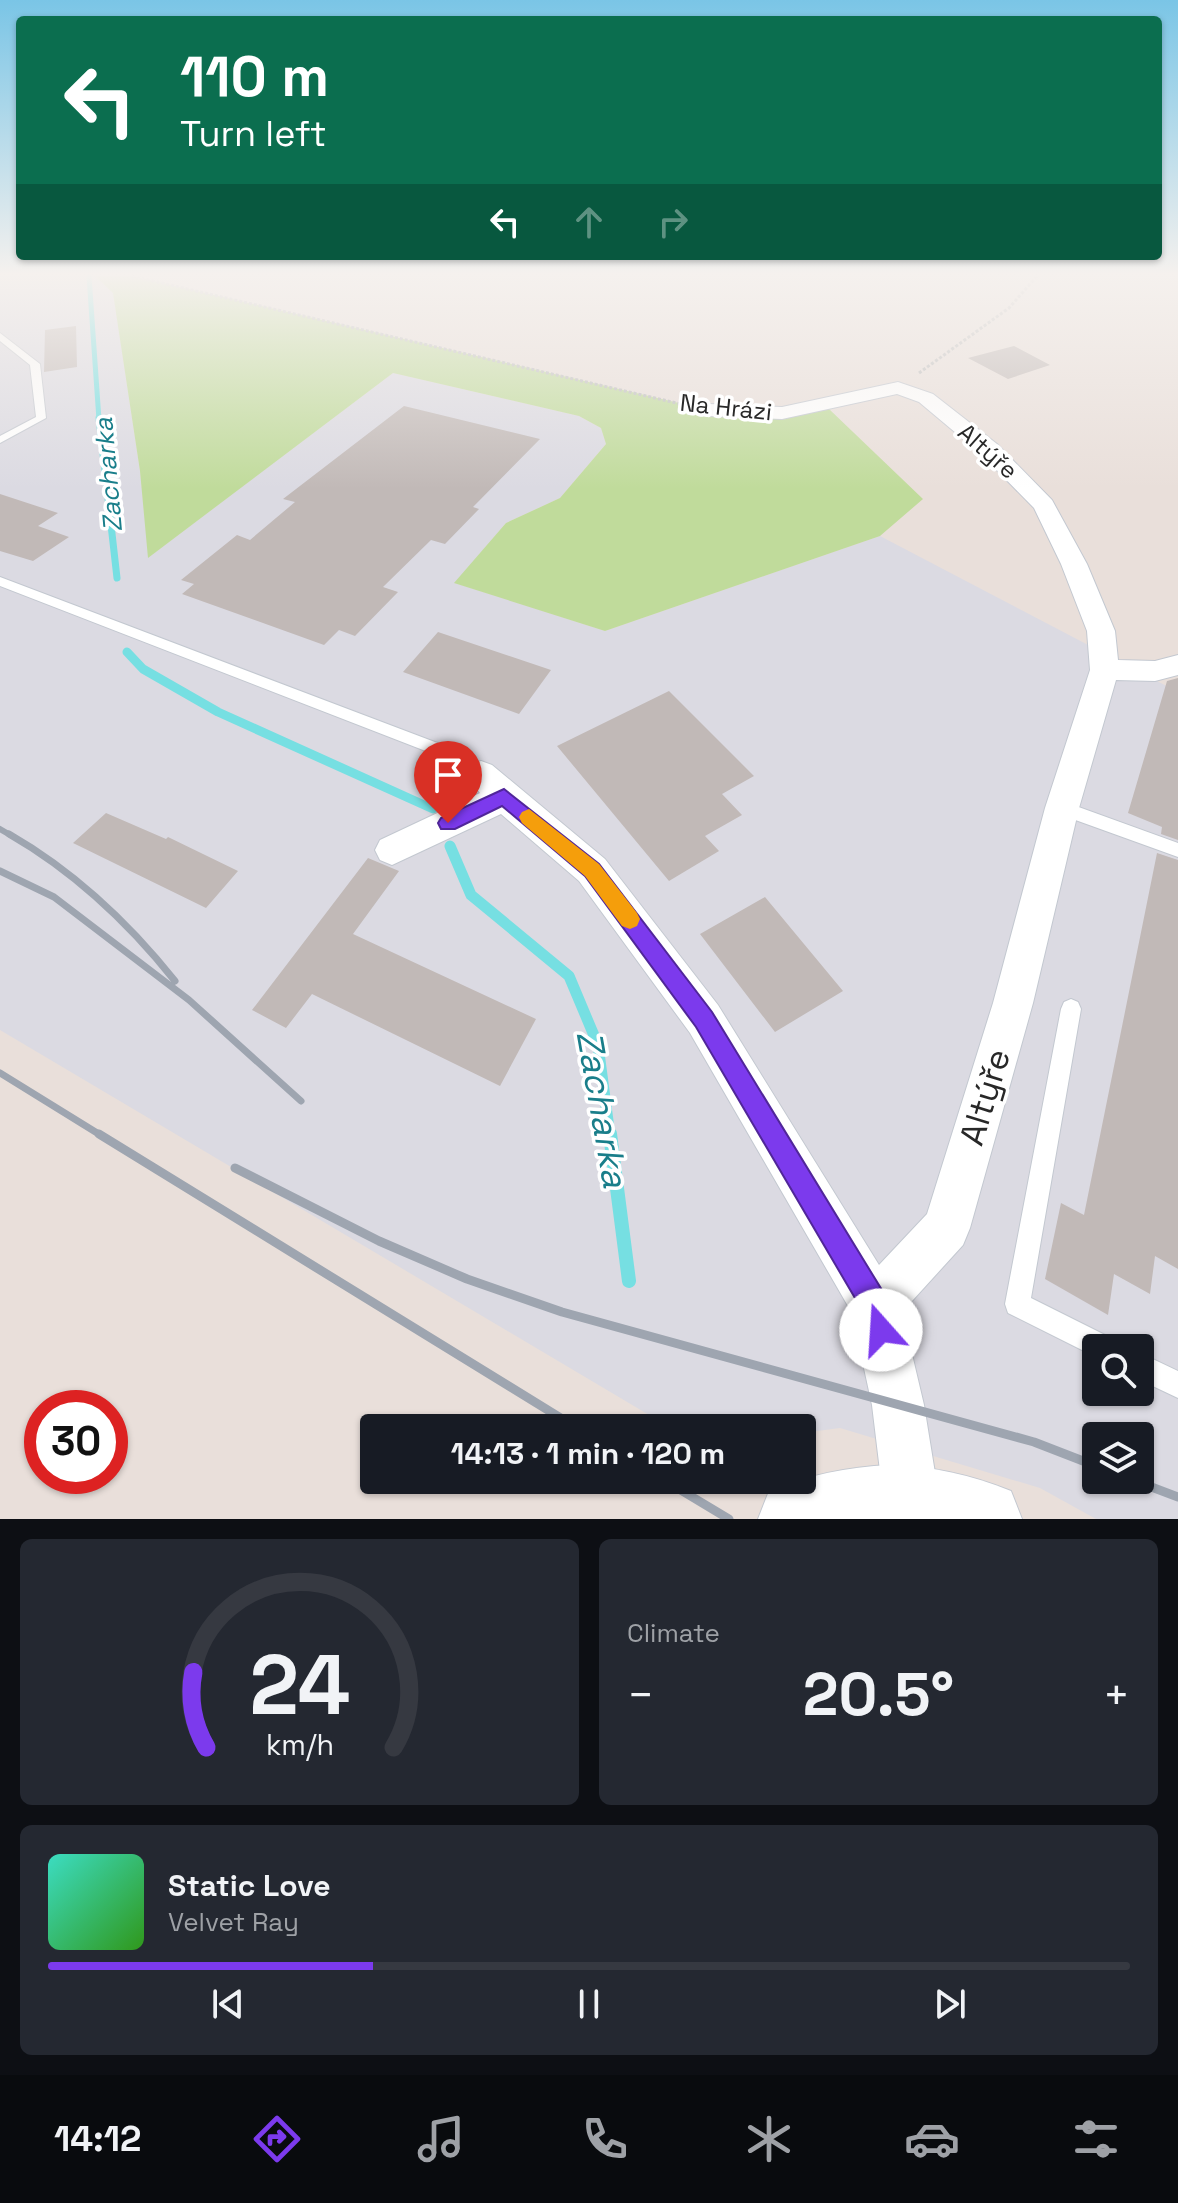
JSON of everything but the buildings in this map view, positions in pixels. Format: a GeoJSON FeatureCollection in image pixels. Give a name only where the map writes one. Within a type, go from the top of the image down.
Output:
{"type":"FeatureCollection","features":[{"type":"Feature","properties":{"kind":"main road"},"geometry":{"type":"LineString","coordinates":[[797,1519],[836,1507],[871,1502],[948,1512]]}},
{"type":"Feature","properties":{"kind":"street","name":"Na Hrázi"},"geometry":{"type":"LineString","coordinates":[[709,410],[782,413],[898,388]]}},
{"type":"Feature","properties":{"kind":"street","name":"Altýře"},"geometry":{"type":"LineString","coordinates":[[875,1305],[946,1228],[1013,1003],[1062,808],[1105,670],[1101,631],[1074,564],[1044,505],[999,458],[926,398],[898,388]]}},
{"type":"Feature","properties":{"kind":"street"},"geometry":{"type":"LineString","coordinates":[[1105,670],[1155,671],[1178,665]]}},
{"type":"Feature","properties":{"kind":"street"},"geometry":{"type":"LineString","coordinates":[[392,850],[493,785],[592,870],[704,1019],[875,1305],[898,1405],[948,1512]]}},
{"type":"Feature","properties":{"kind":"lane"},"geometry":{"type":"LineString","coordinates":[[0,440],[41,418],[35,364],[14,347]]}},
{"type":"Feature","properties":{"kind":"lane"},"geometry":{"type":"LineString","coordinates":[[0,581],[442,751],[493,785]]}},
{"type":"Feature","properties":{"kind":"lane"},"geometry":{"type":"LineString","coordinates":[[1062,808],[1178,850]]}},
{"type":"Feature","properties":{"kind":"lane"},"geometry":{"type":"LineString","coordinates":[[1071,1009],[1017,1304],[1082,1337]]}},
{"type":"Feature","properties":{"kind":"lane"},"geometry":{"type":"LineString","coordinates":[[1154,1373],[1178,1385]]}},
{"type":"Feature","properties":{"kind":"path","name":"Na Hrázi"},"geometry":{"type":"LineString","coordinates":[[437,347],[709,410]]}},
{"type":"Feature","properties":{"kind":"path"},"geometry":{"type":"LineString","coordinates":[[898,388],[955,347]]}},
{"type":"Feature","properties":{"kind":"shaded area"},"geometry":{"type":"Polygon","coordinates":[[[0,347],[121,347],[149,557],[393,373],[579,416],[601,428],[606,444],[560,498],[506,523],[455,583],[605,631],[880,536],[1178,692],[1178,1519],[1096,1519],[1040,1488],[840,1428],[816,1431],[816,1414],[647,1414],[0,1030],[0,347]]]}},
{"type":"Feature","properties":{"kind":"green space"},"geometry":{"type":"Polygon","coordinates":[[[121,347],[437,347],[709,410],[782,413],[829,409],[923,499],[880,536],[605,631],[454,583],[506,523],[560,498],[606,444],[601,428],[579,416],[393,373],[148,558],[140,471],[121,347]]]}},
{"type":"Feature","properties":{"kind":"waterway","name":"Zacharka"},"geometry":{"type":"LineString","coordinates":[[94,347],[99,420]]}},
{"type":"Feature","properties":{"kind":"waterway","name":"Zacharka"},"geometry":{"type":"LineString","coordinates":[[99,418],[117,578]]}},
{"type":"Feature","properties":{"kind":"waterway","name":"Zacharka"},"geometry":{"type":"LineString","coordinates":[[127,652],[143,669],[218,712],[433,809]]}},
{"type":"Feature","properties":{"kind":"waterway","name":"Zacharka"},"geometry":{"type":"LineString","coordinates":[[450,846],[471,895],[569,976],[598,1045],[610,1136]]}},
{"type":"Feature","properties":{"kind":"waterway","name":"Zacharka"},"geometry":{"type":"LineString","coordinates":[[610,1134],[629,1281]]}},
{"type":"Feature","properties":{"kind":"railway"},"geometry":{"type":"LineString","coordinates":[[0,829],[12,836]]}},
{"type":"Feature","properties":{"kind":"railway"},"geometry":{"type":"LineString","coordinates":[[9,834],[56,865],[99,900],[139,938],[175,981]]}},
{"type":"Feature","properties":{"kind":"railway"},"geometry":{"type":"LineString","coordinates":[[0,871],[54,897],[189,1000],[301,1101]]}},
{"type":"Feature","properties":{"kind":"railway"},"geometry":{"type":"LineString","coordinates":[[0,1073],[102,1136]]}},
{"type":"Feature","properties":{"kind":"railway"},"geometry":{"type":"LineString","coordinates":[[99,1134],[554,1414]]}},
{"type":"Feature","properties":{"kind":"railway"},"geometry":{"type":"LineString","coordinates":[[235,1168],[379,1241],[467,1279],[562,1312],[1034,1442],[1082,1461]]}},
{"type":"Feature","properties":{"kind":"railway"},"geometry":{"type":"LineString","coordinates":[[1154,1488],[1178,1497]]}},
{"type":"Feature","properties":{"kind":"railway"},"geometry":{"type":"LineString","coordinates":[[687,1494],[729,1519]]}},
{"type":"Feature","properties":{"kind":"slow traffic"},"geometry":{"type":"LineString","coordinates":[[529,817],[592,870],[630,919]]}},
{"type":"Feature","properties":{"kind":"route"},"geometry":{"type":"LineString","coordinates":[[448,823],[504,797],[592,870],[704,1019],[875,1305],[881,1330]]}}]}
